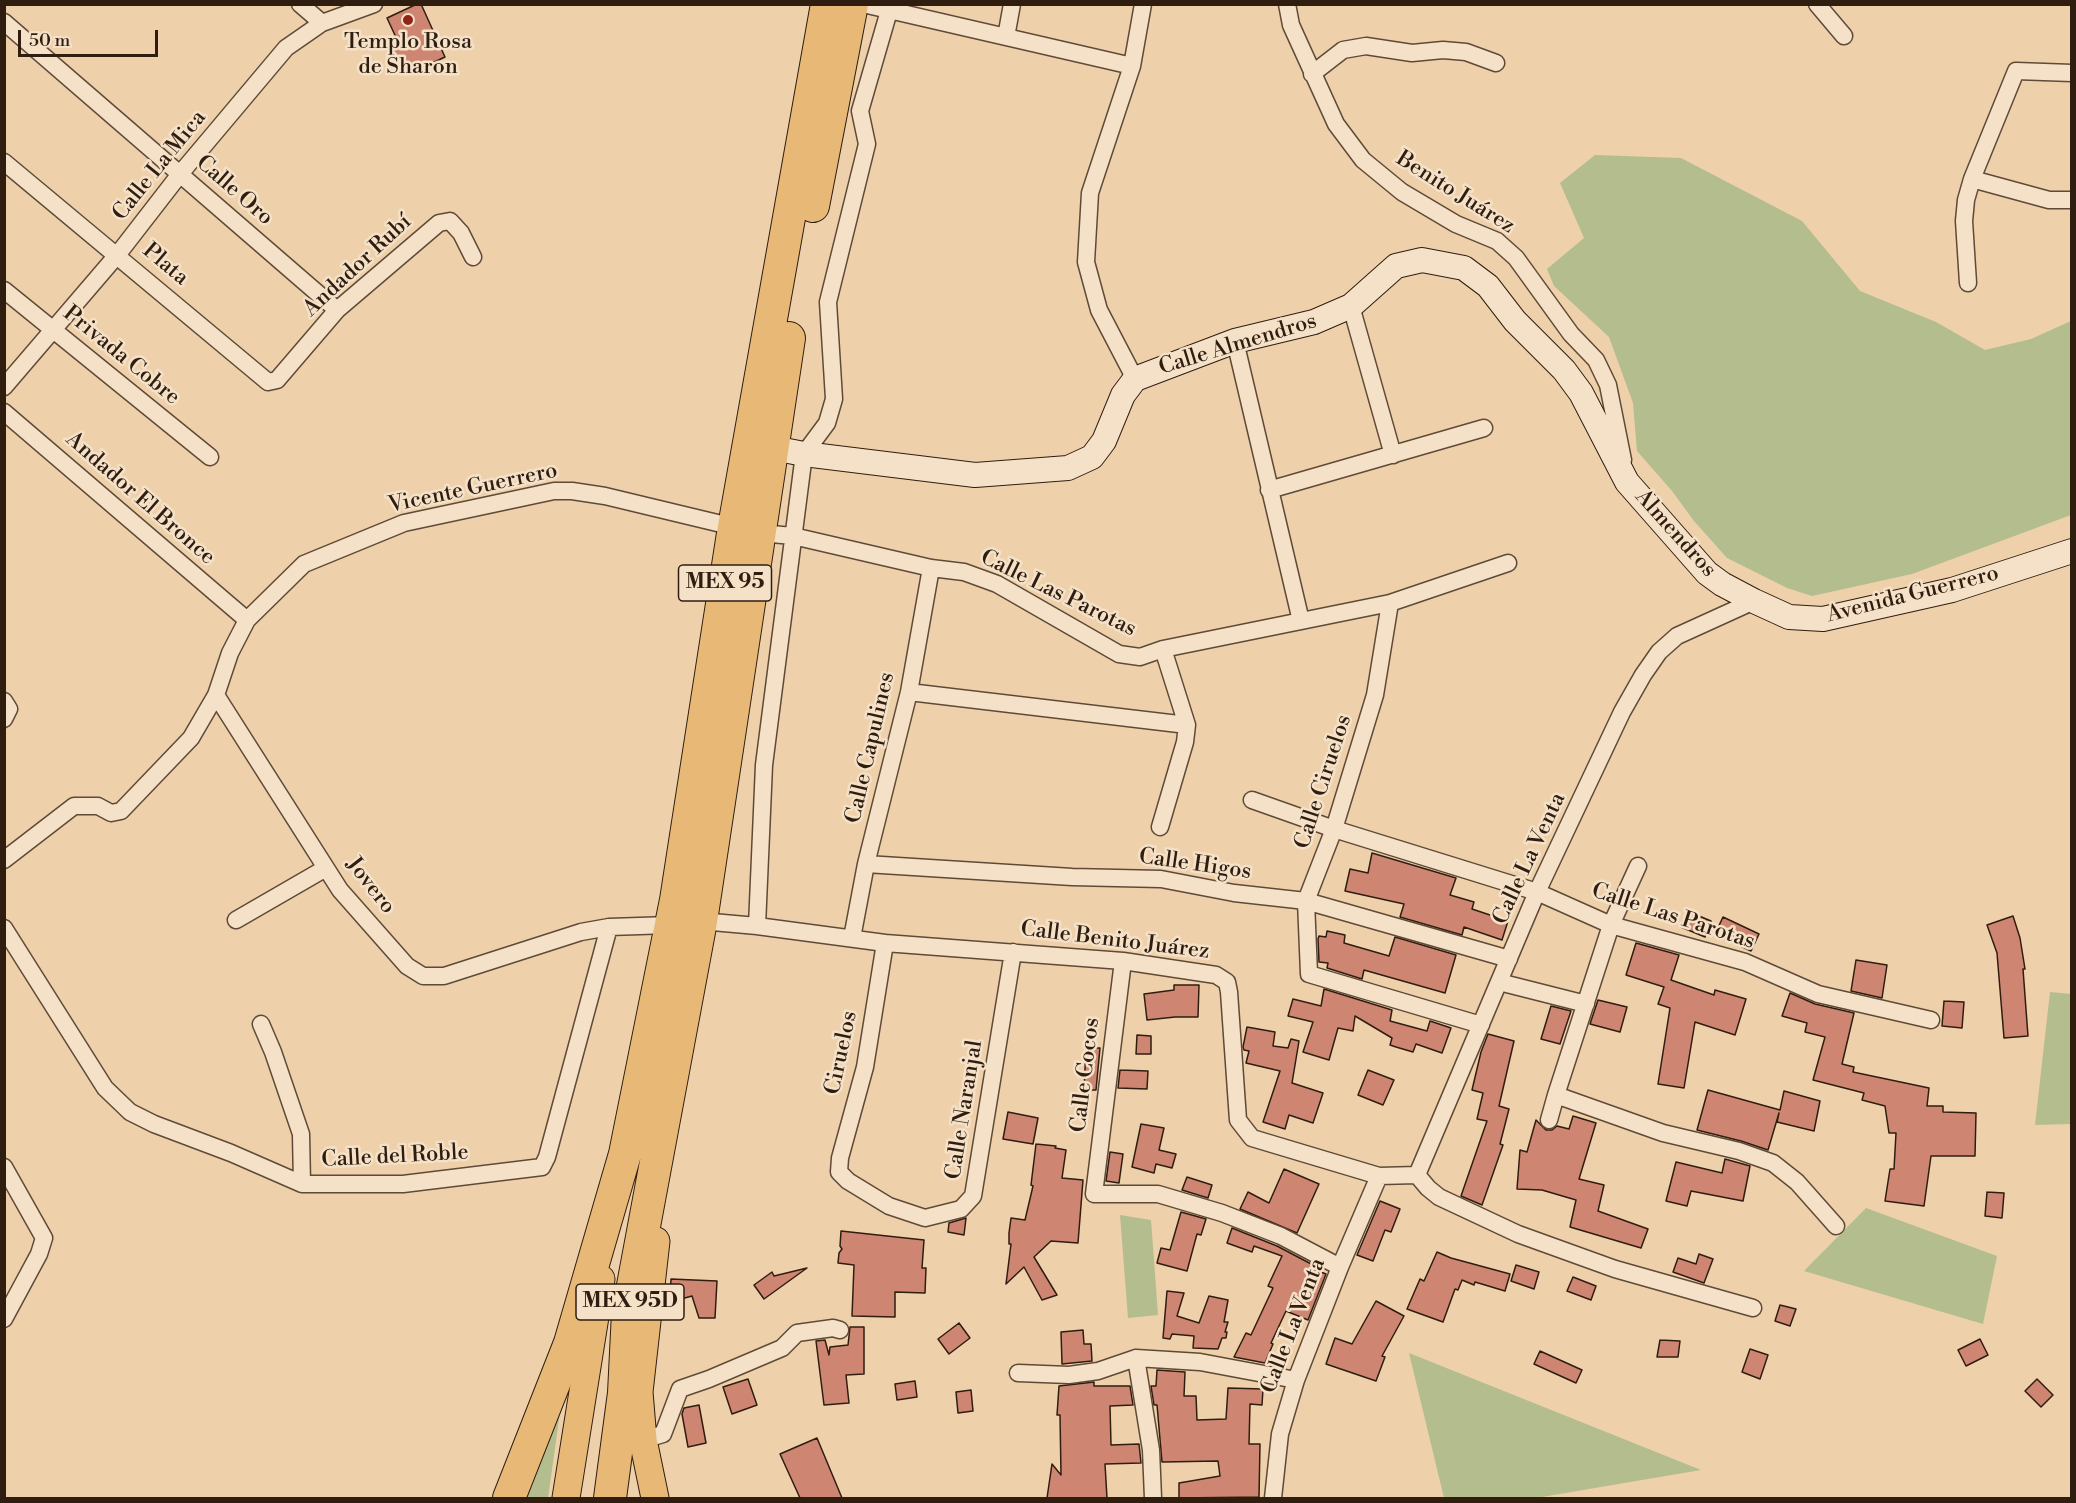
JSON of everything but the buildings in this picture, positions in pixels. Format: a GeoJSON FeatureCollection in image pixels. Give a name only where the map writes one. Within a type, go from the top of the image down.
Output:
{"type":"FeatureCollection","features":[{"type":"Feature","properties":{"kind":"highway","name":"MEX 95"},"geometry":{"type":"LineString","coordinates":[[668,1107],[701,921],[747,530],[827,4]]}},
{"type":"Feature","properties":{"kind":"highway","name":"MEX 95"},"geometry":{"type":"LineString","coordinates":[[625,1154],[747,530],[773,448],[794,301],[852,4]]}},
{"type":"Feature","properties":{"kind":"highway","name":"MEX 95D"},"geometry":{"type":"LineString","coordinates":[[610,1498],[624,1393],[628,1312],[668,1107]]}},
{"type":"Feature","properties":{"kind":"highway","name":"MEX 95D"},"geometry":{"type":"LineString","coordinates":[[509,1498],[570,1343],[625,1154]]}},
{"type":"Feature","properties":{"kind":"main road","name":"MEX 95"},"geometry":{"type":"LineString","coordinates":[[655,1498],[643,1440],[639,1392],[651,1273],[666,1171],[668,1107]]}},
{"type":"Feature","properties":{"kind":"main road","name":"MEX 95"},"geometry":{"type":"LineString","coordinates":[[566,1498],[598,1292],[625,1154]]}},
{"type":"Feature","properties":{"kind":"street"},"geometry":{"type":"LineString","coordinates":[[300,4],[322,23]]}},
{"type":"Feature","properties":{"kind":"street","name":"Calle La Mica"},"geometry":{"type":"LineString","coordinates":[[4,387],[53,331],[286,48],[322,23],[374,4]]}},
{"type":"Feature","properties":{"kind":"street"},"geometry":{"type":"LineString","coordinates":[[863,4],[890,8],[1132,66]]}},
{"type":"Feature","properties":{"kind":"street"},"geometry":{"type":"LineString","coordinates":[[1006,37],[1012,4]]}},
{"type":"Feature","properties":{"kind":"street"},"geometry":{"type":"LineString","coordinates":[[1135,379],[1100,310],[1086,262],[1090,193],[1132,66],[1143,4]]}},
{"type":"Feature","properties":{"kind":"street","name":"Benito Juárez"},"geometry":{"type":"LineString","coordinates":[[1287,4],[1291,25],[1336,124],[1363,160],[1402,192],[1456,224],[1497,241],[1516,258],[1571,334],[1596,360],[1608,385],[1628,482]]}},
{"type":"Feature","properties":{"kind":"street"},"geometry":{"type":"LineString","coordinates":[[1817,4],[1845,36]]}},
{"type":"Feature","properties":{"kind":"street"},"geometry":{"type":"LineString","coordinates":[[757,926],[765,765],[804,454],[827,423],[834,399],[828,302],[867,144],[860,111],[890,8]]}},
{"type":"Feature","properties":{"kind":"street","name":"Calle Oro"},"geometry":{"type":"LineString","coordinates":[[4,22],[337,310]]}},
{"type":"Feature","properties":{"kind":"street"},"geometry":{"type":"LineString","coordinates":[[1312,74],[1343,50],[1366,46],[1412,53],[1443,50],[1466,52],[1496,63]]}},
{"type":"Feature","properties":{"kind":"street"},"geometry":{"type":"LineString","coordinates":[[1968,283],[1964,221],[1966,200],[1972,179],[2016,71],[2072,73]]}},
{"type":"Feature","properties":{"kind":"street","name":"Plata"},"geometry":{"type":"LineString","coordinates":[[4,162],[273,381]]}},
{"type":"Feature","properties":{"kind":"street"},"geometry":{"type":"LineString","coordinates":[[1972,179],[2049,200],[2072,200]]}},
{"type":"Feature","properties":{"kind":"street","name":"Andador Rubí"},"geometry":{"type":"LineString","coordinates":[[273,381],[337,310],[439,223],[450,221],[461,233],[473,257]]}},
{"type":"Feature","properties":{"kind":"street","name":"Calle Almendros"},"geometry":{"type":"LineString","coordinates":[[773,448],[804,454],[975,475],[1068,468],[1092,457],[1104,441],[1124,395],[1135,379],[1235,341],[1314,322],[1351,306],[1396,266],[1422,260],[1464,268],[1488,286],[1515,321],[1564,370],[1581,393],[1609,450],[1628,482]]}},
{"type":"Feature","properties":{"kind":"street","name":"Privada Cobre"},"geometry":{"type":"LineString","coordinates":[[4,290],[210,457]]}},
{"type":"Feature","properties":{"kind":"street"},"geometry":{"type":"LineString","coordinates":[[1351,306],[1393,455]]}},
{"type":"Feature","properties":{"kind":"street"},"geometry":{"type":"LineString","coordinates":[[1235,341],[1301,621]]}},
{"type":"Feature","properties":{"kind":"street","name":"Andador El Bronce"},"geometry":{"type":"LineString","coordinates":[[4,412],[247,620]]}},
{"type":"Feature","properties":{"kind":"street"},"geometry":{"type":"LineString","coordinates":[[1269,489],[1484,428]]}},
{"type":"Feature","properties":{"kind":"street","name":"Almendros"},"geometry":{"type":"LineString","coordinates":[[1628,482],[1707,573],[1754,601]]}},
{"type":"Feature","properties":{"kind":"street","name":"Vicente Guerrero"},"geometry":{"type":"LineString","coordinates":[[247,620],[304,564],[404,523],[554,491],[572,490],[605,496],[747,530]]}},
{"type":"Feature","properties":{"kind":"street","name":"Calle Las Parotas"},"geometry":{"type":"LineString","coordinates":[[747,530],[793,536],[931,568],[964,572],[997,584],[1119,654],[1140,657],[1163,649],[1390,603],[1508,563]]}},
{"type":"Feature","properties":{"kind":"street","name":"Avenida Guerrero"},"geometry":{"type":"LineString","coordinates":[[1754,601],[1789,617],[1823,620],[1952,590],[2072,551]]}},
{"type":"Feature","properties":{"kind":"street","name":"Calle Capulines"},"geometry":{"type":"LineString","coordinates":[[852,938],[866,864],[909,692],[931,568]]}},
{"type":"Feature","properties":{"kind":"street","name":"Calle La Venta"},"geometry":{"type":"LineString","coordinates":[[1423,1182],[1481,1025],[1537,892],[1622,712],[1643,675],[1659,652],[1677,636],[1754,601]]}},
{"type":"Feature","properties":{"kind":"street","name":"Calle Ciruelos"},"geometry":{"type":"LineString","coordinates":[[1390,603],[1375,695],[1334,829],[1306,902],[1308,974],[1481,1025]]}},
{"type":"Feature","properties":{"kind":"street"},"geometry":{"type":"LineString","coordinates":[[4,860],[74,806],[98,806],[111,813],[121,811],[191,738],[216,695],[230,653],[247,620]]}},
{"type":"Feature","properties":{"kind":"street"},"geometry":{"type":"LineString","coordinates":[[1160,827],[1185,742],[1187,725],[1163,649]]}},
{"type":"Feature","properties":{"kind":"street"},"geometry":{"type":"LineString","coordinates":[[909,692],[1187,725]]}},
{"type":"Feature","properties":{"kind":"street","name":"Jovero"},"geometry":{"type":"LineString","coordinates":[[216,695],[340,890],[407,966],[423,976],[444,976],[581,932],[609,927],[670,925]]}},
{"type":"Feature","properties":{"kind":"street","name":"Calle Las Parotas"},"geometry":{"type":"LineString","coordinates":[[1252,800],[1334,829],[1537,892],[1611,925],[1745,962],[1818,994],[1930,1020]]}},
{"type":"Feature","properties":{"kind":"street","name":"Calle Higos"},"geometry":{"type":"LineString","coordinates":[[866,864],[1072,877],[1161,879],[1234,893],[1306,902],[1509,959]]}},
{"type":"Feature","properties":{"kind":"street"},"geometry":{"type":"LineString","coordinates":[[1549,1120],[1611,925],[1638,866]]}},
{"type":"Feature","properties":{"kind":"street"},"geometry":{"type":"LineString","coordinates":[[236,920],[326,868]]}},
{"type":"Feature","properties":{"kind":"street","name":"Calle Benito Juárez"},"geometry":{"type":"LineString","coordinates":[[701,921],[885,943],[1123,961],[1216,975],[1227,982],[1230,992],[1238,1120],[1252,1138],[1379,1176],[1423,1182]]}},
{"type":"Feature","properties":{"kind":"street","name":"Calle del Roble"},"geometry":{"type":"LineString","coordinates":[[4,928],[105,1088],[130,1112],[154,1124],[231,1153],[302,1184],[403,1184],[542,1167],[547,1157],[609,927]]}},
{"type":"Feature","properties":{"kind":"street","name":"Ciruelos"},"geometry":{"type":"LineString","coordinates":[[839,1172],[840,1158],[865,1067],[885,943]]}},
{"type":"Feature","properties":{"kind":"street","name":"Calle Naranjal"},"geometry":{"type":"LineString","coordinates":[[839,1172],[848,1181],[889,1206],[925,1218],[961,1209],[973,1196],[1013,952]]}},
{"type":"Feature","properties":{"kind":"street","name":"Calle Cocos"},"geometry":{"type":"LineString","coordinates":[[1123,961],[1094,1194],[1158,1194],[1281,1236],[1340,1267]]}},
{"type":"Feature","properties":{"kind":"street"},"geometry":{"type":"LineString","coordinates":[[1498,982],[1586,1004]]}},
{"type":"Feature","properties":{"kind":"street"},"geometry":{"type":"LineString","coordinates":[[261,1024],[302,1134],[302,1184]]}},
{"type":"Feature","properties":{"kind":"street"},"geometry":{"type":"LineString","coordinates":[[1556,1095],[1663,1133],[1739,1151],[1773,1163],[1797,1182],[1836,1226]]}},
{"type":"Feature","properties":{"kind":"street"},"geometry":{"type":"LineString","coordinates":[[4,1167],[44,1238],[39,1254],[4,1319]]}},
{"type":"Feature","properties":{"kind":"street","name":"Calle La Venta"},"geometry":{"type":"LineString","coordinates":[[1273,1498],[1280,1434],[1296,1380],[1340,1267],[1379,1176]]}},
{"type":"Feature","properties":{"kind":"street"},"geometry":{"type":"LineString","coordinates":[[1423,1182],[1438,1197],[1518,1234],[1615,1269],[1753,1308]]}},
{"type":"Feature","properties":{"kind":"street"},"geometry":{"type":"LineString","coordinates":[[643,1440],[663,1434],[680,1389],[709,1380],[782,1347],[797,1334],[833,1328],[840,1330]]}},
{"type":"Feature","properties":{"kind":"street"},"geometry":{"type":"LineString","coordinates":[[1018,1373],[1069,1375],[1098,1371],[1136,1358],[1200,1362],[1296,1380]]}},
{"type":"Feature","properties":{"kind":"street"},"geometry":{"type":"LineString","coordinates":[[1136,1358],[1151,1450],[1153,1498]]}},
{"type":"Feature","properties":{"kind":"green space"},"geometry":{"type":"Polygon","coordinates":[[[1595,155],[1681,158],[1802,221],[1860,291],[1936,322],[1985,350],[2031,339],[2071,321],[2071,515],[1912,574],[1812,596],[1787,588],[1727,558],[1637,451],[1633,403],[1609,337],[1554,286],[1547,269],[1584,238],[1560,183],[1595,155]]]}},
{"type":"Feature","properties":{"kind":"green space"},"geometry":{"type":"Polygon","coordinates":[[[2050,992],[2071,994],[2071,1124],[2035,1125],[2050,992]]]}},
{"type":"Feature","properties":{"kind":"green space"},"geometry":{"type":"Polygon","coordinates":[[[1866,1208],[1997,1256],[1983,1324],[1804,1271],[1866,1208]]]}},
{"type":"Feature","properties":{"kind":"green space"},"geometry":{"type":"Polygon","coordinates":[[[1120,1215],[1151,1220],[1158,1315],[1128,1318],[1120,1215]]]}},
{"type":"Feature","properties":{"kind":"green space"},"geometry":{"type":"Polygon","coordinates":[[[1409,1353],[1701,1470],[1536,1498],[1444,1498],[1409,1353]]]}},
{"type":"Feature","properties":{"kind":"green space"},"geometry":{"type":"Polygon","coordinates":[[[561,1405],[548,1498],[527,1498],[561,1405]]]}},
{"type":"Feature","properties":{"kind":"place","name":"Templo Rosa de Sharon"},"geometry":{"type":"Point","coordinates":[408,20]}}]}
